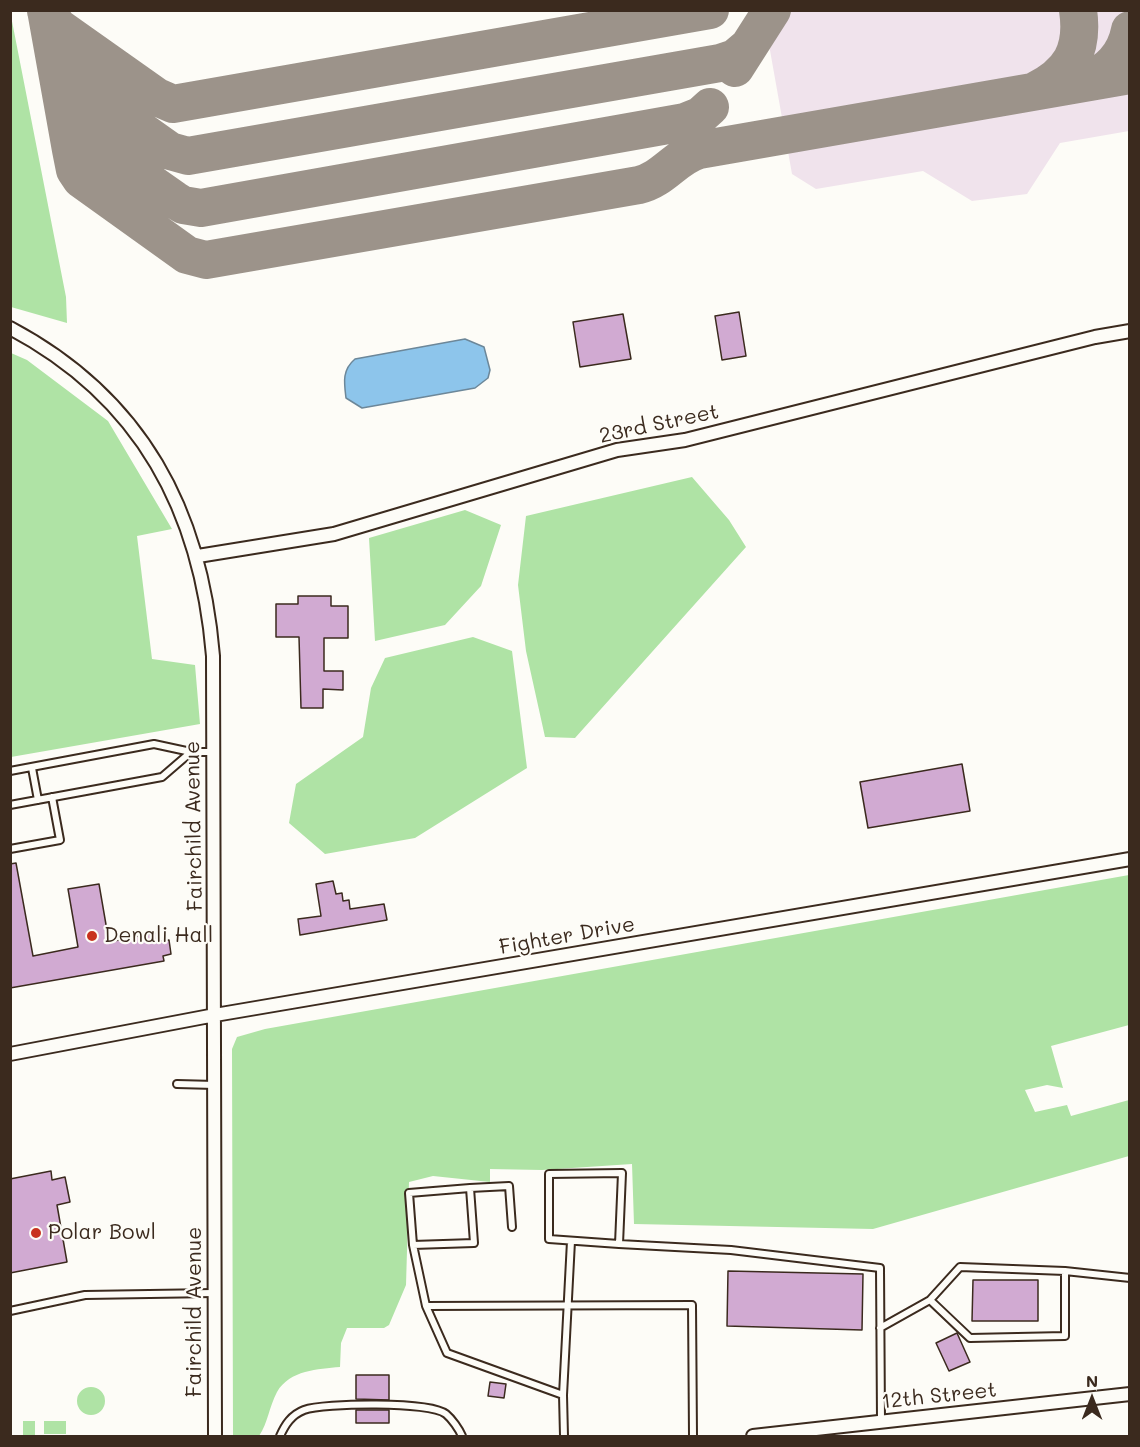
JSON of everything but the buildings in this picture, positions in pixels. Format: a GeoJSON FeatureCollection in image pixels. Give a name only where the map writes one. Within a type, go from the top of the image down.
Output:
{"type":"FeatureCollection","features":[{"type":"Feature","properties":{"kind":"street","name":"Fairchild Avenue"},"geometry":{"type":"LineString","coordinates":[[10,328],[36,342],[74,369],[104,396],[134,429],[169,486],[198,556],[206,594],[213,656],[215,1437]]}},
{"type":"Feature","properties":{"kind":"street","name":"23rd Street"},"geometry":{"type":"LineString","coordinates":[[198,556],[334,534],[617,450],[685,440],[1095,337],[1130,331]]}},
{"type":"Feature","properties":{"kind":"street","name":"Fighter Drive"},"geometry":{"type":"LineString","coordinates":[[10,1054],[215,1016],[1130,859]]}},
{"type":"Feature","properties":{"kind":"street","name":"12th Street"},"geometry":{"type":"LineString","coordinates":[[753,1437],[1130,1394]]}},
{"type":"Feature","properties":{"kind":"lane"},"geometry":{"type":"LineString","coordinates":[[10,771],[154,744],[191,752],[213,752]]}},
{"type":"Feature","properties":{"kind":"lane"},"geometry":{"type":"LineString","coordinates":[[10,805],[162,777],[191,752]]}},
{"type":"Feature","properties":{"kind":"lane"},"geometry":{"type":"LineString","coordinates":[[32,768],[38,800]]}},
{"type":"Feature","properties":{"kind":"lane"},"geometry":{"type":"LineString","coordinates":[[10,849],[60,840],[52,797]]}},
{"type":"Feature","properties":{"kind":"lane"},"geometry":{"type":"LineString","coordinates":[[177,1083],[215,1085]]}},
{"type":"Feature","properties":{"kind":"lane"},"geometry":{"type":"LineString","coordinates":[[619,1244],[621,1173],[549,1174],[549,1239],[619,1244],[731,1250],[880,1268],[881,1422]]}},
{"type":"Feature","properties":{"kind":"lane"},"geometry":{"type":"LineString","coordinates":[[513,1227],[509,1186],[409,1192],[413,1245],[426,1306],[447,1353],[563,1395]]}},
{"type":"Feature","properties":{"kind":"lane"},"geometry":{"type":"LineString","coordinates":[[413,1245],[474,1243],[470,1188]]}},
{"type":"Feature","properties":{"kind":"lane"},"geometry":{"type":"LineString","coordinates":[[564,1437],[563,1395],[571,1241]]}},
{"type":"Feature","properties":{"kind":"lane"},"geometry":{"type":"LineString","coordinates":[[880,1328],[930,1300],[960,1267],[1065,1271],[1130,1278]]}},
{"type":"Feature","properties":{"kind":"lane"},"geometry":{"type":"LineString","coordinates":[[930,1300],[970,1338],[1065,1336],[1065,1271]]}},
{"type":"Feature","properties":{"kind":"lane"},"geometry":{"type":"LineString","coordinates":[[10,1311],[85,1295],[215,1293]]}},
{"type":"Feature","properties":{"kind":"lane"},"geometry":{"type":"LineString","coordinates":[[426,1306],[692,1305],[693,1437]]}},
{"type":"Feature","properties":{"kind":"lane"},"geometry":{"type":"LineString","coordinates":[[280,1437],[287,1422],[302,1411],[323,1405],[422,1406],[445,1413],[462,1437]]}},
{"type":"Feature","properties":{"kind":"shaded area"},"geometry":{"type":"Polygon","coordinates":[[[763,11],[1129,11],[1129,131],[1060,143],[1027,194],[972,201],[923,171],[816,189],[792,174],[763,11]]]}},
{"type":"Feature","properties":{"kind":"green space"},"geometry":{"type":"Polygon","coordinates":[[[10,11],[66,297],[67,323],[11,307],[10,11]]]}},
{"type":"Feature","properties":{"kind":"green space"},"geometry":{"type":"Polygon","coordinates":[[[11,353],[27,360],[108,421],[172,529],[137,536],[152,659],[195,665],[200,724],[11,757],[11,353]]]}},
{"type":"Feature","properties":{"kind":"green space"},"geometry":{"type":"Polygon","coordinates":[[[692,477],[729,520],[746,547],[575,738],[545,737],[526,651],[518,585],[526,516],[692,477]]]}},
{"type":"Feature","properties":{"kind":"green space"},"geometry":{"type":"Polygon","coordinates":[[[465,510],[501,525],[481,586],[445,625],[375,641],[369,538],[465,510]]]}},
{"type":"Feature","properties":{"kind":"green space"},"geometry":{"type":"Polygon","coordinates":[[[473,637],[512,651],[527,768],[415,838],[325,854],[289,823],[296,784],[363,737],[371,688],[385,658],[473,637]]]}},
{"type":"Feature","properties":{"kind":"green space"},"geometry":{"type":"Polygon","coordinates":[[[1129,875],[1129,1025],[1051,1046],[1063,1088],[1047,1085],[1025,1090],[1035,1112],[1067,1105],[1071,1116],[1129,1100],[1129,1156],[873,1229],[634,1224],[632,1164],[542,1170],[490,1169],[490,1182],[433,1176],[409,1182],[406,1285],[389,1325],[384,1328],[347,1328],[341,1343],[340,1367],[305,1372],[289,1379],[277,1392],[259,1436],[233,1436],[232,1049],[237,1037],[265,1029],[1129,875]]]}},
{"type":"Feature","properties":{"kind":"green space"},"geometry":{"type":"Polygon","coordinates":[[[91,1387],[101,1391],[105,1401],[101,1411],[91,1415],[81,1411],[77,1401],[81,1391],[91,1387]]]}},
{"type":"Feature","properties":{"kind":"green space"},"geometry":{"type":"Polygon","coordinates":[[[23,1421],[35,1421],[35,1436],[23,1436],[23,1421]]]}},
{"type":"Feature","properties":{"kind":"green space"},"geometry":{"type":"Polygon","coordinates":[[[44,1421],[66,1421],[66,1434],[44,1434],[44,1421]]]}},
{"type":"Feature","properties":{"kind":"water"},"geometry":{"type":"Polygon","coordinates":[[[465,339],[484,347],[490,370],[488,378],[475,388],[362,408],[346,398],[346,372],[355,359],[465,339]]]}},
{"type":"Feature","properties":{"kind":"taxiway"},"geometry":{"type":"LineString","coordinates":[[46,10],[75,170],[81,179],[187,255],[206,260],[639,185],[656,178],[683,158],[699,150],[1130,75]]}},
{"type":"Feature","properties":{"kind":"taxiway"},"geometry":{"type":"LineString","coordinates":[[46,11],[58,27],[157,97],[173,104],[710,10]]}},
{"type":"Feature","properties":{"kind":"taxiway"},"geometry":{"type":"LineString","coordinates":[[735,68],[772,10]]}},
{"type":"Feature","properties":{"kind":"taxiway"},"geometry":{"type":"LineString","coordinates":[[1035,91],[1057,77],[1072,59],[1079,37],[1078,10]]}},
{"type":"Feature","properties":{"kind":"taxiway"},"geometry":{"type":"LineString","coordinates":[[1086,82],[1115,62],[1124,48],[1130,30]]}},
{"type":"Feature","properties":{"kind":"taxiway"},"geometry":{"type":"LineString","coordinates":[[56,63],[62,73],[74,83],[170,151],[188,156],[720,63],[735,58],[748,47]]}},
{"type":"Feature","properties":{"kind":"taxiway"},"geometry":{"type":"LineString","coordinates":[[65,114],[78,132],[175,200],[183,205],[201,208],[685,122],[700,116],[710,107]]}},
{"type":"Feature","properties":{"kind":"place","name":"Denali Hall"},"geometry":{"type":"Point","coordinates":[92,936]}},
{"type":"Feature","properties":{"kind":"place","name":"Polar Bowl"},"geometry":{"type":"Point","coordinates":[36,1233]}}]}
